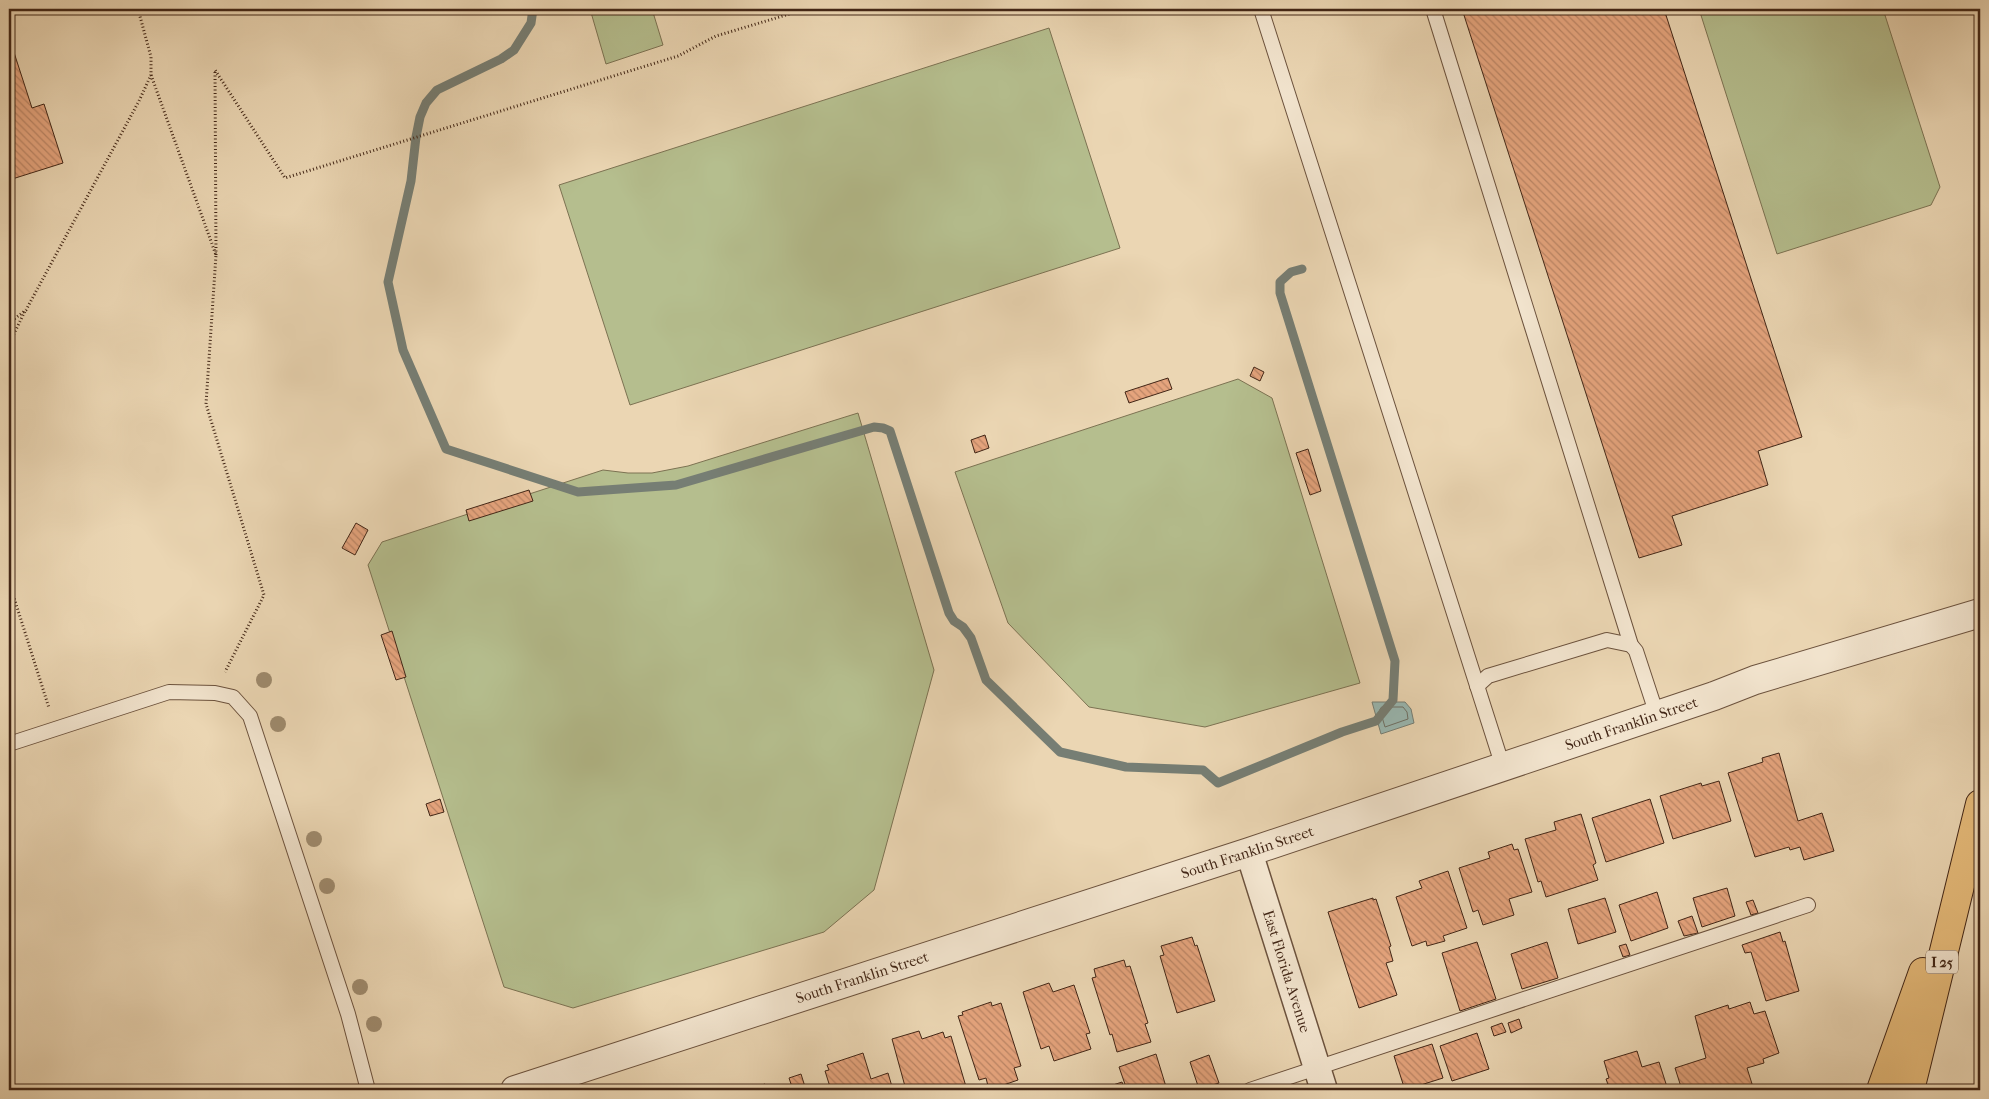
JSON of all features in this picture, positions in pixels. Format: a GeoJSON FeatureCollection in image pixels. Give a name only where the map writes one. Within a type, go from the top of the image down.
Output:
{"type":"FeatureCollection","features":[{"type":"Feature","properties":{"kind":"highway","name":"I 25"},"geometry":{"type":"LineString","coordinates":[[1910,1090],[1980,804]]}},
{"type":"Feature","properties":{"kind":"highway"},"geometry":{"type":"LineString","coordinates":[[1881,1090],[1973,834]]}},
{"type":"Feature","properties":{"kind":"street","name":"South Franklin Street"},"geometry":{"type":"LineString","coordinates":[[515,1090],[1249,852],[1714,696],[1755,680],[1980,612]]}},
{"type":"Feature","properties":{"kind":"street","name":"East Florida Avenue"},"geometry":{"type":"LineString","coordinates":[[1249,852],[1320,1079]]}},
{"type":"Feature","properties":{"kind":"lane"},"geometry":{"type":"LineString","coordinates":[[1261,9],[1503,767]]}},
{"type":"Feature","properties":{"kind":"lane"},"geometry":{"type":"LineString","coordinates":[[1432,9],[1631,645],[1636,651],[1657,715]]}},
{"type":"Feature","properties":{"kind":"lane"},"geometry":{"type":"LineString","coordinates":[[1477,686],[1488,676],[1607,640],[1631,645]]}},
{"type":"Feature","properties":{"kind":"lane"},"geometry":{"type":"LineString","coordinates":[[9,744],[170,692],[215,693],[233,697],[250,716],[348,1014],[368,1090]]}},
{"type":"Feature","properties":{"kind":"lane"},"geometry":{"type":"LineString","coordinates":[[1250,1090],[1320,1079],[1808,905]]}},
{"type":"Feature","properties":{"kind":"path"},"geometry":{"type":"LineString","coordinates":[[138,9],[151,57],[151,75],[216,254]]}},
{"type":"Feature","properties":{"kind":"path"},"geometry":{"type":"LineString","coordinates":[[215,693],[264,595],[206,404],[216,254],[215,70],[285,178],[678,56],[716,36],[806,9]]}},
{"type":"Feature","properties":{"kind":"path"},"geometry":{"type":"LineString","coordinates":[[9,344],[139,101],[151,75]]}},
{"type":"Feature","properties":{"kind":"path"},"geometry":{"type":"LineString","coordinates":[[9,323],[26,310]]}},
{"type":"Feature","properties":{"kind":"path"},"geometry":{"type":"LineString","coordinates":[[9,582],[49,709]]}},
{"type":"Feature","properties":{"kind":"green space"},"geometry":{"type":"Polygon","coordinates":[[[590,9],[652,9],[663,45],[606,64],[590,9]]]}},
{"type":"Feature","properties":{"kind":"green space"},"geometry":{"type":"Polygon","coordinates":[[[1699,9],[1883,9],[1940,187],[1931,205],[1777,254],[1699,9]]]}},
{"type":"Feature","properties":{"kind":"green space"},"geometry":{"type":"Polygon","coordinates":[[[1049,28],[1120,248],[630,405],[559,185],[1049,28]]]}},
{"type":"Feature","properties":{"kind":"green space"},"geometry":{"type":"Polygon","coordinates":[[[1238,379],[1272,398],[1360,683],[1205,727],[1089,707],[1008,623],[955,472],[1238,379]]]}},
{"type":"Feature","properties":{"kind":"green space"},"geometry":{"type":"Polygon","coordinates":[[[858,413],[934,670],[874,890],[824,932],[573,1008],[504,987],[368,565],[382,542],[603,470],[652,473],[688,466],[858,413]]]}},
{"type":"Feature","properties":{"kind":"water"},"geometry":{"type":"Polygon","coordinates":[[[1372,702],[1405,702],[1411,709],[1414,723],[1381,734],[1372,702]]]}},
{"type":"Feature","properties":{"kind":"building"},"geometry":{"type":"Polygon","coordinates":[[[1462,9],[1664,9],[1802,437],[1758,451],[1768,485],[1672,516],[1682,545],[1639,558],[1462,9]]]}},
{"type":"Feature","properties":{"kind":"building"},"geometry":{"type":"Polygon","coordinates":[[[9,37],[32,108],[44,104],[63,163],[9,180],[9,37]]]}},
{"type":"Feature","properties":{"kind":"building"},"geometry":{"type":"Polygon","coordinates":[[[1254,367],[1264,372],[1260,381],[1250,376],[1254,367]]]}},
{"type":"Feature","properties":{"kind":"building"},"geometry":{"type":"Polygon","coordinates":[[[1168,378],[1172,389],[1129,403],[1125,392],[1168,378]]]}},
{"type":"Feature","properties":{"kind":"building"},"geometry":{"type":"Polygon","coordinates":[[[985,435],[989,448],[975,453],[971,440],[985,435]]]}},
{"type":"Feature","properties":{"kind":"building"},"geometry":{"type":"Polygon","coordinates":[[[1308,449],[1321,491],[1310,495],[1296,453],[1308,449]]]}},
{"type":"Feature","properties":{"kind":"building"},"geometry":{"type":"Polygon","coordinates":[[[529,490],[533,501],[469,521],[466,510],[529,490]]]}},
{"type":"Feature","properties":{"kind":"building"},"geometry":{"type":"Polygon","coordinates":[[[356,523],[368,530],[355,555],[342,548],[356,523]]]}},
{"type":"Feature","properties":{"kind":"building"},"geometry":{"type":"Polygon","coordinates":[[[392,631],[406,677],[396,680],[381,635],[392,631]]]}},
{"type":"Feature","properties":{"kind":"building"},"geometry":{"type":"Polygon","coordinates":[[[1779,753],[1798,821],[1822,813],[1834,851],[1804,860],[1800,847],[1790,850],[1789,847],[1755,857],[1728,773],[1763,762],[1762,758],[1779,753]]]}},
{"type":"Feature","properties":{"kind":"building"},"geometry":{"type":"Polygon","coordinates":[[[1719,781],[1731,821],[1673,839],[1660,796],[1701,783],[1702,786],[1719,781]]]}},
{"type":"Feature","properties":{"kind":"building"},"geometry":{"type":"Polygon","coordinates":[[[440,799],[444,812],[430,816],[426,804],[440,799]]]}},
{"type":"Feature","properties":{"kind":"building"},"geometry":{"type":"Polygon","coordinates":[[[1650,799],[1664,843],[1606,862],[1592,818],[1650,799]]]}},
{"type":"Feature","properties":{"kind":"building"},"geometry":{"type":"Polygon","coordinates":[[[1581,814],[1596,863],[1593,865],[1598,880],[1546,897],[1541,881],[1538,882],[1525,839],[1556,830],[1554,822],[1581,814]]]}},
{"type":"Feature","properties":{"kind":"building"},"geometry":{"type":"Polygon","coordinates":[[[1512,844],[1514,850],[1518,849],[1532,892],[1509,899],[1514,915],[1483,925],[1478,910],[1473,912],[1459,868],[1490,858],[1488,852],[1512,844]]]}},
{"type":"Feature","properties":{"kind":"building"},"geometry":{"type":"Polygon","coordinates":[[[1448,871],[1467,928],[1443,936],[1445,941],[1427,946],[1426,941],[1412,946],[1396,897],[1422,888],[1419,881],[1448,871]]]}},
{"type":"Feature","properties":{"kind":"building"},"geometry":{"type":"Polygon","coordinates":[[[1727,888],[1735,916],[1702,927],[1693,898],[1727,888]]]}},
{"type":"Feature","properties":{"kind":"building"},"geometry":{"type":"Polygon","coordinates":[[[1657,892],[1668,928],[1631,941],[1619,905],[1657,892]]]}},
{"type":"Feature","properties":{"kind":"building"},"geometry":{"type":"Polygon","coordinates":[[[1373,898],[1373,900],[1376,899],[1391,946],[1389,947],[1393,961],[1386,963],[1397,995],[1359,1008],[1328,912],[1373,898]]]}},
{"type":"Feature","properties":{"kind":"building"},"geometry":{"type":"Polygon","coordinates":[[[1605,898],[1616,932],[1578,944],[1568,909],[1605,898]]]}},
{"type":"Feature","properties":{"kind":"building"},"geometry":{"type":"Polygon","coordinates":[[[1753,900],[1758,913],[1751,915],[1746,902],[1753,900]]]}},
{"type":"Feature","properties":{"kind":"building"},"geometry":{"type":"Polygon","coordinates":[[[1692,916],[1698,933],[1684,936],[1678,921],[1692,916]]]}},
{"type":"Feature","properties":{"kind":"building"},"geometry":{"type":"Polygon","coordinates":[[[1780,932],[1783,942],[1785,941],[1799,991],[1766,1001],[1751,952],[1745,953],[1742,945],[1780,932]]]}},
{"type":"Feature","properties":{"kind":"building"},"geometry":{"type":"Polygon","coordinates":[[[1192,937],[1195,946],[1197,945],[1215,1001],[1177,1013],[1160,956],[1164,955],[1161,946],[1192,937]]]}},
{"type":"Feature","properties":{"kind":"building"},"geometry":{"type":"Polygon","coordinates":[[[1477,942],[1496,999],[1460,1011],[1442,953],[1477,942]]]}},
{"type":"Feature","properties":{"kind":"building"},"geometry":{"type":"Polygon","coordinates":[[[1547,942],[1558,978],[1522,989],[1511,954],[1547,942]]]}},
{"type":"Feature","properties":{"kind":"building"},"geometry":{"type":"Polygon","coordinates":[[[1626,944],[1630,955],[1623,957],[1619,946],[1626,944]]]}},
{"type":"Feature","properties":{"kind":"building"},"geometry":{"type":"Polygon","coordinates":[[[1124,960],[1126,967],[1130,966],[1148,1023],[1145,1024],[1151,1042],[1117,1052],[1092,978],[1096,977],[1094,969],[1124,960]]]}},
{"type":"Feature","properties":{"kind":"building"},"geometry":{"type":"Polygon","coordinates":[[[1049,983],[1053,992],[1074,985],[1090,1033],[1086,1034],[1091,1049],[1054,1061],[1049,1046],[1041,1049],[1023,992],[1049,983]]]}},
{"type":"Feature","properties":{"kind":"building"},"geometry":{"type":"Polygon","coordinates":[[[991,1002],[992,1006],[1001,1003],[1021,1066],[1014,1068],[1018,1080],[989,1090],[986,1078],[979,1080],[958,1016],[963,1015],[962,1012],[991,1002]]]}},
{"type":"Feature","properties":{"kind":"building"},"geometry":{"type":"Polygon","coordinates":[[[1750,1002],[1754,1014],[1765,1011],[1779,1053],[1763,1059],[1764,1063],[1747,1068],[1753,1087],[1743,1090],[1682,1090],[1675,1068],[1706,1058],[1695,1016],[1728,1005],[1729,1009],[1750,1002]]]}},
{"type":"Feature","properties":{"kind":"building"},"geometry":{"type":"Polygon","coordinates":[[[1519,1019],[1522,1028],[1511,1033],[1508,1023],[1519,1019]]]}},
{"type":"Feature","properties":{"kind":"building"},"geometry":{"type":"Polygon","coordinates":[[[1502,1023],[1506,1032],[1494,1036],[1491,1027],[1502,1023]]]}},
{"type":"Feature","properties":{"kind":"building"},"geometry":{"type":"Polygon","coordinates":[[[919,1031],[922,1039],[943,1032],[945,1038],[951,1036],[967,1090],[906,1090],[892,1039],[919,1031]]]}},
{"type":"Feature","properties":{"kind":"building"},"geometry":{"type":"Polygon","coordinates":[[[1477,1033],[1489,1069],[1452,1081],[1440,1046],[1477,1033]]]}},
{"type":"Feature","properties":{"kind":"building"},"geometry":{"type":"Polygon","coordinates":[[[1432,1044],[1443,1078],[1405,1090],[1394,1056],[1432,1044]]]}},
{"type":"Feature","properties":{"kind":"building"},"geometry":{"type":"Polygon","coordinates":[[[1637,1051],[1642,1067],[1659,1062],[1668,1090],[1610,1090],[1606,1079],[1609,1078],[1604,1061],[1637,1051]]]}},
{"type":"Feature","properties":{"kind":"building"},"geometry":{"type":"Polygon","coordinates":[[[863,1053],[871,1079],[888,1073],[893,1090],[831,1090],[825,1071],[829,1070],[827,1065],[863,1053]]]}},
{"type":"Feature","properties":{"kind":"building"},"geometry":{"type":"Polygon","coordinates":[[[1156,1054],[1167,1090],[1127,1090],[1119,1067],[1156,1054]]]}},
{"type":"Feature","properties":{"kind":"building"},"geometry":{"type":"Polygon","coordinates":[[[1209,1055],[1219,1083],[1199,1089],[1190,1062],[1209,1055]]]}},
{"type":"Feature","properties":{"kind":"building"},"geometry":{"type":"Polygon","coordinates":[[[801,1074],[806,1090],[783,1090],[792,1087],[789,1078],[801,1074]]]}},
{"type":"Feature","properties":{"kind":"building"},"geometry":{"type":"Polygon","coordinates":[[[1122,1082],[1125,1090],[1098,1090],[1122,1082]]]}},
{"type":"Feature","properties":{"kind":"building"},"geometry":{"type":"Polygon","coordinates":[[[765,1084],[766,1087],[770,1086],[771,1090],[756,1090],[755,1087],[765,1084]]]}},
{"type":"Feature","properties":{"kind":"waterway"},"geometry":{"type":"LineString","coordinates":[[533,9],[531,23],[514,50],[501,59],[437,90],[426,103],[420,117],[416,137],[411,181],[388,282],[403,350],[446,449],[578,492],[676,485],[874,427],[890,431],[949,613],[954,621],[963,627],[971,638],[986,680],[1060,752],[1126,767],[1203,770],[1218,783],[1342,732],[1376,721],[1393,700],[1395,661],[1280,293],[1280,282],[1291,272],[1302,269]]}}]}
